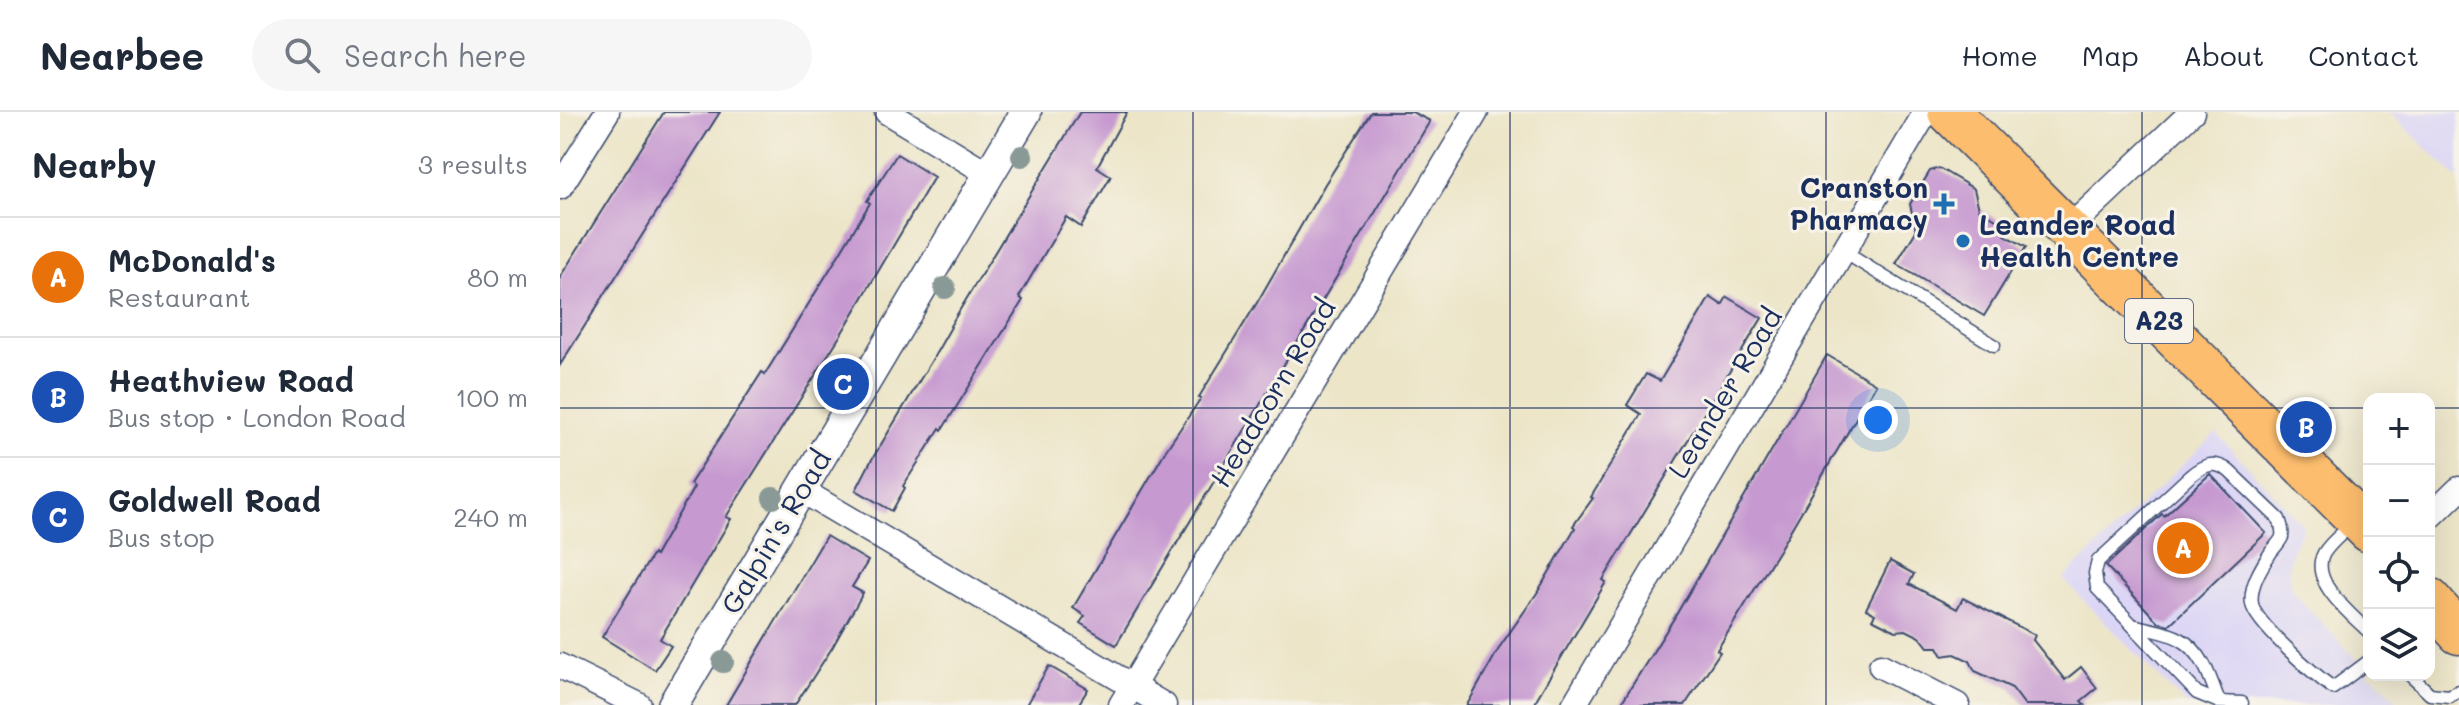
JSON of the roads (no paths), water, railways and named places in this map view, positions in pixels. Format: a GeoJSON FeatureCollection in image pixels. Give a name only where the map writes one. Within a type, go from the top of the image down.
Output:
{"type":"FeatureCollection","features":[{"type":"Feature","properties":{"kind":"highway","name":"A23"},"geometry":{"type":"LineString","coordinates":[[1949,112],[2363,525]]}},
{"type":"Feature","properties":{"kind":"highway"},"geometry":{"type":"LineString","coordinates":[[2435,606],[2459,633]]}},
{"type":"Feature","properties":{"kind":"street"},"geometry":{"type":"LineString","coordinates":[[560,187],[607,112]]}},
{"type":"Feature","properties":{"kind":"street"},"geometry":{"type":"LineString","coordinates":[[887,112],[989,174]]}},
{"type":"Feature","properties":{"kind":"street","name":"Galpin's Road"},"geometry":{"type":"LineString","coordinates":[[673,705],[1026,112]]}},
{"type":"Feature","properties":{"kind":"street","name":"Headcorn Road"},"geometry":{"type":"LineString","coordinates":[[1126,696],[1476,112]]}},
{"type":"Feature","properties":{"kind":"street","name":"Leander Road"},"geometry":{"type":"LineString","coordinates":[[1574,705],[1926,112]]}},
{"type":"Feature","properties":{"kind":"street"},"geometry":{"type":"LineString","coordinates":[[2066,231],[2192,112]]}},
{"type":"Feature","properties":{"kind":"street"},"geometry":{"type":"LineString","coordinates":[[2435,512],[2459,489]]}},
{"type":"Feature","properties":{"kind":"street"},"geometry":{"type":"LineString","coordinates":[[801,490],[1126,696],[1164,705]]}},
{"type":"Feature","properties":{"kind":"street"},"geometry":{"type":"LineString","coordinates":[[560,666],[639,705]]}},
{"type":"Feature","properties":{"kind":"street"},"geometry":{"type":"LineString","coordinates":[[1881,666],[1957,705]]}},
{"type":"Feature","properties":{"kind":"lane"},"geometry":{"type":"LineString","coordinates":[[1844,252],[1994,345]]}},
{"type":"Feature","properties":{"kind":"lane"},"geometry":{"type":"LineString","coordinates":[[2242,703],[2219,702],[2197,693],[2097,588],[2095,573],[2098,561],[2199,468],[2210,464],[2221,464],[2279,519],[2282,527],[2282,537],[2259,572],[2254,588],[2252,605],[2262,621],[2310,671],[2333,688],[2363,666]]}},
{"type":"Feature","properties":{"kind":"lane"},"geometry":{"type":"LineString","coordinates":[[2363,525],[2324,554],[2321,570],[2326,587],[2363,626]]}},
{"type":"Feature","properties":{"kind":"lane"},"geometry":{"type":"LineString","coordinates":[[2134,625],[2178,637],[2191,646],[2201,659],[2219,702]]}},
{"type":"Feature","properties":{"kind":"lane"},"geometry":{"type":"LineString","coordinates":[[2416,681],[2434,700],[2459,691]]}},
{"type":"Feature","properties":{"kind":"place","name":"Cranston Pharmacy"},"geometry":{"type":"Point","coordinates":[1944,204]}},
{"type":"Feature","properties":{"kind":"place","name":"Leander Road Health Centre"},"geometry":{"type":"Point","coordinates":[1963,241]}},
{"type":"Feature","properties":{"kind":"place","name":"Goldwell Road"},"geometry":{"type":"Point","coordinates":[843,384]}},
{"type":"Feature","properties":{"kind":"place","name":"Heathview Road"},"geometry":{"type":"Point","coordinates":[2306,427]}},
{"type":"Feature","properties":{"kind":"place","name":"McDonald's"},"geometry":{"type":"Point","coordinates":[2183,548]}}]}
